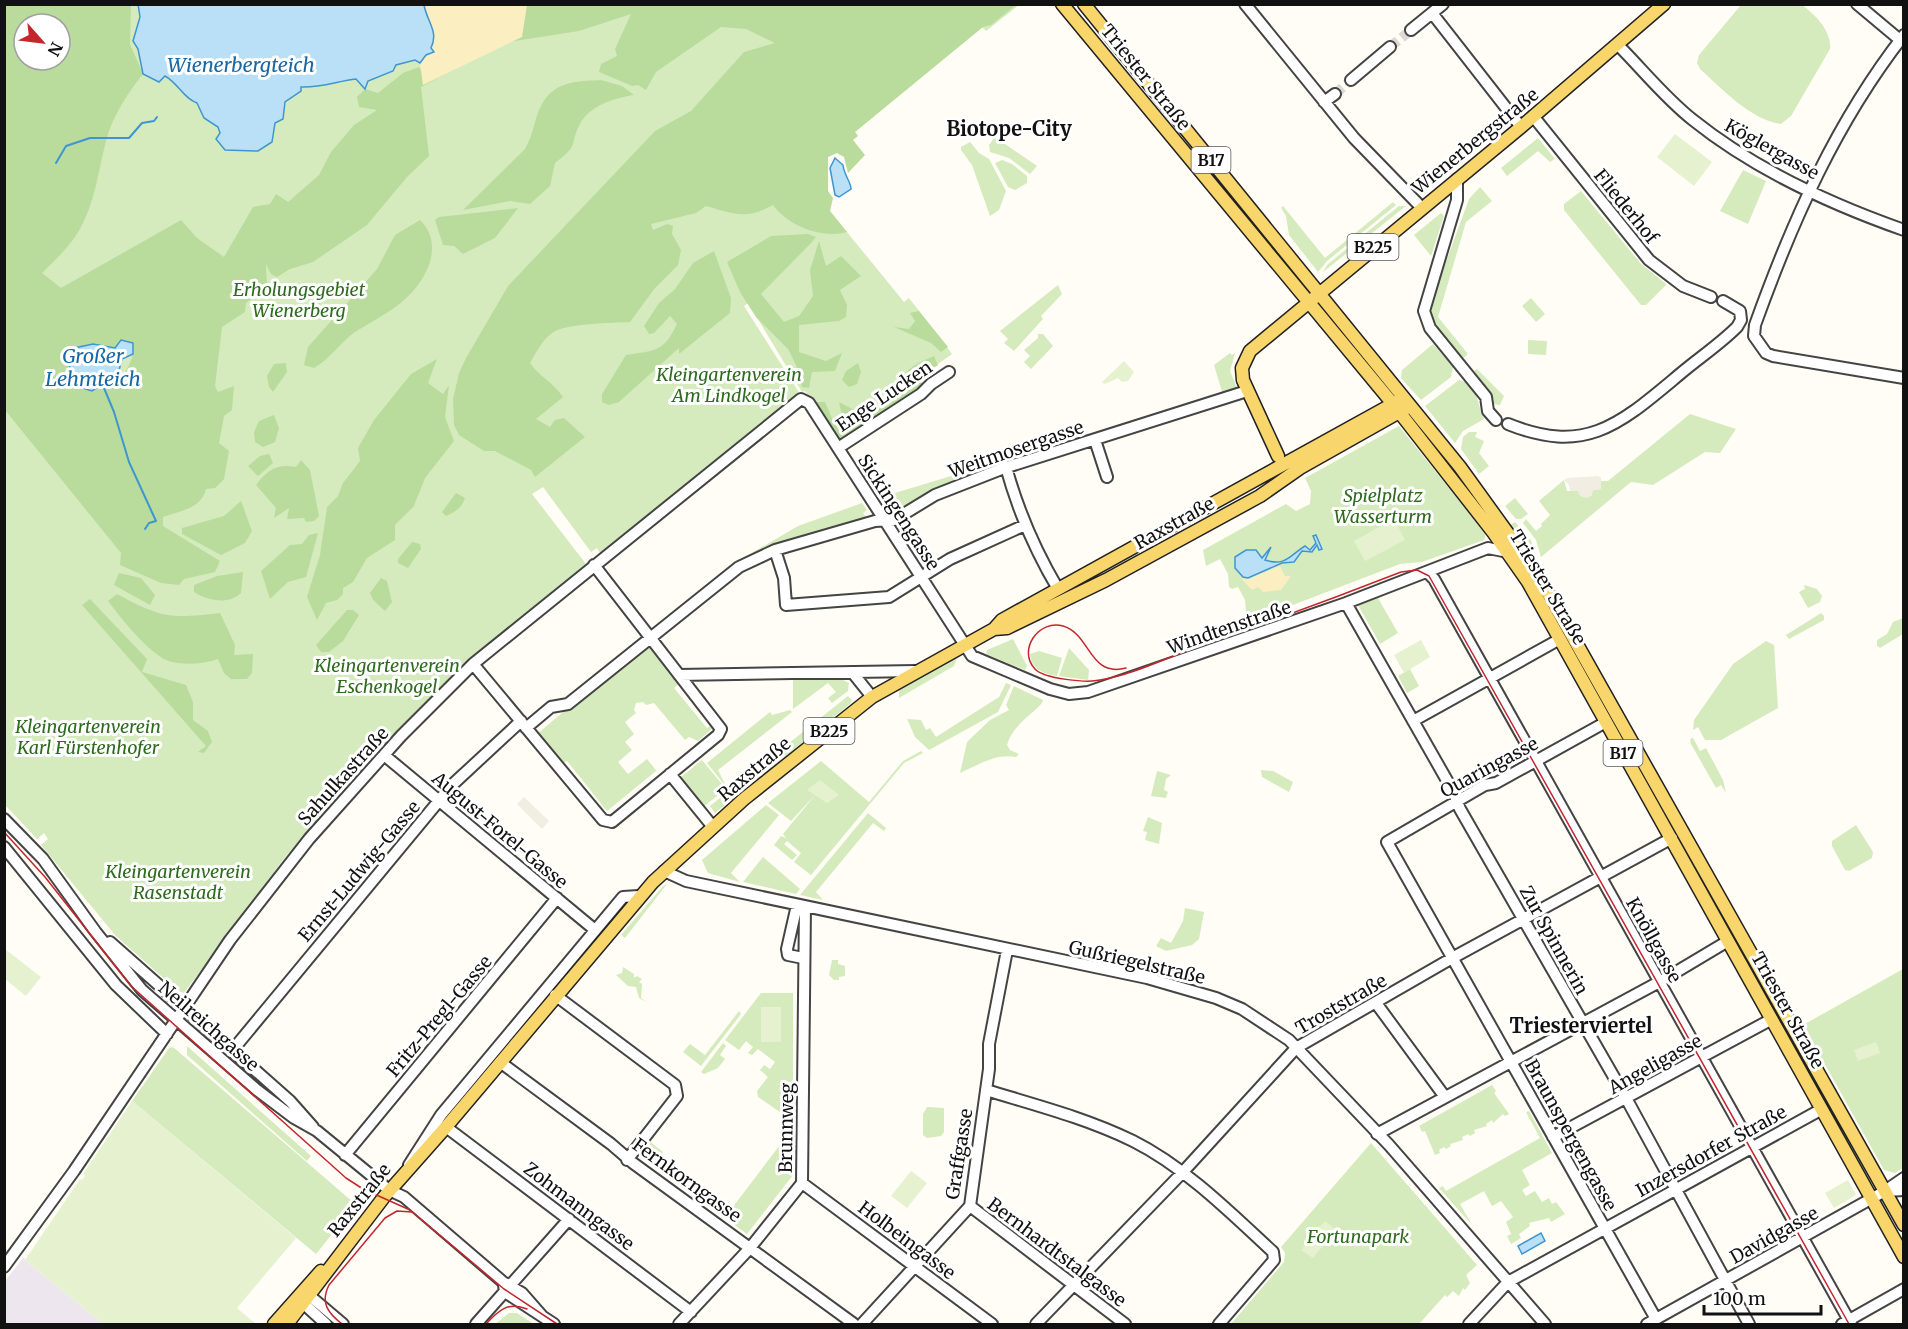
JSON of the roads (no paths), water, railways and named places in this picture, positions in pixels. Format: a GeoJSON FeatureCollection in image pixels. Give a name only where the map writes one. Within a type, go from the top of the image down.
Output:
{"type":"FeatureCollection","features":[{"type":"Feature","properties":{"kind":"main road","name":"Triester Straße"},"geometry":{"type":"LineString","coordinates":[[1062,4],[1103,51],[1306,302],[1474,485],[1538,575],[1904,1224]]}},
{"type":"Feature","properties":{"kind":"main road","name":"Triester Straße"},"geometry":{"type":"LineString","coordinates":[[1084,4],[1318,292],[1508,552],[1560,639],[1672,838],[1904,1257]]}},
{"type":"Feature","properties":{"kind":"main road","name":"Wienerbergstraße"},"geometry":{"type":"LineString","coordinates":[[1247,392],[1243,380],[1244,359],[1250,351],[1318,292],[1521,127],[1664,4]]}},
{"type":"Feature","properties":{"kind":"main road"},"geometry":{"type":"LineString","coordinates":[[1247,392],[1278,456],[1295,465]]}},
{"type":"Feature","properties":{"kind":"main road","name":"Raxstraße"},"geometry":{"type":"LineString","coordinates":[[287,1324],[389,1190],[446,1127],[639,896],[713,827],[872,697],[994,629],[1002,620],[1270,474],[1295,465],[1402,405]]}},
{"type":"Feature","properties":{"kind":"main road"},"geometry":{"type":"LineString","coordinates":[[1270,474],[1278,456]]}},
{"type":"Feature","properties":{"kind":"main road","name":"Raxstraße"},"geometry":{"type":"LineString","coordinates":[[994,629],[1007,628],[1106,580],[1260,496],[1295,465]]}},
{"type":"Feature","properties":{"kind":"main road","name":"Raxstraße"},"geometry":{"type":"LineString","coordinates":[[274,1324],[314,1277],[339,1253]]}},
{"type":"Feature","properties":{"kind":"street"},"geometry":{"type":"LineString","coordinates":[[1245,4],[1374,161],[1401,184],[1422,208]]}},
{"type":"Feature","properties":{"kind":"street"},"geometry":{"type":"LineString","coordinates":[[1857,4],[1902,38],[1838,133],[1779,259],[1755,325],[1754,336],[1766,353],[1773,356],[1844,370],[1904,378]]}},
{"type":"Feature","properties":{"kind":"street"},"geometry":{"type":"LineString","coordinates":[[1411,30],[1437,9],[1521,127]]}},
{"type":"Feature","properties":{"kind":"street","name":"Köglergasse"},"geometry":{"type":"LineString","coordinates":[[1618,45],[1679,108],[1746,158],[1810,190],[1904,230]]}},
{"type":"Feature","properties":{"kind":"street"},"geometry":{"type":"LineString","coordinates":[[1351,80],[1390,47]]}},
{"type":"Feature","properties":{"kind":"street"},"geometry":{"type":"LineString","coordinates":[[1324,102],[1335,94]]}},
{"type":"Feature","properties":{"kind":"street","name":"Fliederhof"},"geometry":{"type":"LineString","coordinates":[[1533,116],[1649,260],[1683,286],[1711,297]]}},
{"type":"Feature","properties":{"kind":"street"},"geometry":{"type":"LineString","coordinates":[[1457,179],[1457,200],[1424,311],[1430,328],[1486,397],[1492,416]]}},
{"type":"Feature","properties":{"kind":"street"},"geometry":{"type":"LineString","coordinates":[[1508,424],[1533,434],[1561,438],[1592,433],[1619,422],[1737,327],[1741,320],[1740,311],[1723,302]]}},
{"type":"Feature","properties":{"kind":"street","name":"Enge Lucken"},"geometry":{"type":"LineString","coordinates":[[838,448],[921,394],[949,372]]}},
{"type":"Feature","properties":{"kind":"street","name":"Weitmosergasse"},"geometry":{"type":"LineString","coordinates":[[555,705],[568,704],[732,571],[756,557],[875,521],[894,520],[963,482],[1247,392]]}},
{"type":"Feature","properties":{"kind":"street","name":"Sickingengasse"},"geometry":{"type":"LineString","coordinates":[[804,398],[886,521],[964,645]]}},
{"type":"Feature","properties":{"kind":"street","name":"Sahulkastraße"},"geometry":{"type":"LineString","coordinates":[[4,1267],[183,1008],[278,877],[384,755],[473,664],[804,398]]}},
{"type":"Feature","properties":{"kind":"street"},"geometry":{"type":"LineString","coordinates":[[1095,440],[1107,477]]}},
{"type":"Feature","properties":{"kind":"street"},"geometry":{"type":"LineString","coordinates":[[1006,467],[1025,525],[1058,590]]}},
{"type":"Feature","properties":{"kind":"street"},"geometry":{"type":"LineString","coordinates":[[775,550],[783,579],[786,604],[890,597],[950,559],[1025,525]]}},
{"type":"Feature","properties":{"kind":"street","name":"Windtenstraße"},"geometry":{"type":"LineString","coordinates":[[964,645],[972,656],[1005,672],[1050,689],[1080,694],[1346,603],[1488,548],[1508,552]]}},
{"type":"Feature","properties":{"kind":"street"},"geometry":{"type":"LineString","coordinates":[[473,664],[607,823],[718,735],[721,729],[594,565]]}},
{"type":"Feature","properties":{"kind":"street","name":"Knöllgasse"},"geometry":{"type":"LineString","coordinates":[[1427,573],[1434,579],[1536,761],[1803,1238],[1847,1323]]}},
{"type":"Feature","properties":{"kind":"street","name":"Zur Spinnerin"},"geometry":{"type":"LineString","coordinates":[[1346,603],[1582,1024],[1626,1098],[1749,1324]]}},
{"type":"Feature","properties":{"kind":"street"},"geometry":{"type":"LineString","coordinates":[[1413,721],[1560,639]]}},
{"type":"Feature","properties":{"kind":"street"},"geometry":{"type":"LineString","coordinates":[[679,675],[916,671]]}},
{"type":"Feature","properties":{"kind":"street"},"geometry":{"type":"LineString","coordinates":[[852,672],[872,697]]}},
{"type":"Feature","properties":{"kind":"street","name":"Ernst-Ludwig-Gasse"},"geometry":{"type":"LineString","coordinates":[[231,1052],[439,800],[474,762],[524,724],[555,705]]}},
{"type":"Feature","properties":{"kind":"street","name":"Quaringasse"},"geometry":{"type":"LineString","coordinates":[[1387,842],[1485,785],[1496,783],[1606,722]]}},
{"type":"Feature","properties":{"kind":"street","name":"August-Forel-Gasse"},"geometry":{"type":"LineString","coordinates":[[384,755],[595,930]]}},
{"type":"Feature","properties":{"kind":"street"},"geometry":{"type":"LineString","coordinates":[[670,774],[713,827]]}},
{"type":"Feature","properties":{"kind":"street","name":"Neilreichgasse"},"geometry":{"type":"LineString","coordinates":[[4,819],[43,859],[95,931],[142,990],[257,1090],[294,1118],[317,1131]]}},
{"type":"Feature","properties":{"kind":"street","name":"Troststraße"},"geometry":{"type":"LineString","coordinates":[[1036,1324],[1182,1173],[1296,1048],[1454,957],[1672,838]]}},
{"type":"Feature","properties":{"kind":"street","name":"Braunspergengasse"},"geometry":{"type":"LineString","coordinates":[[1387,842],[1454,957],[1604,1228],[1652,1322]]}},
{"type":"Feature","properties":{"kind":"street","name":"Neilreichgasse"},"geometry":{"type":"LineString","coordinates":[[4,847],[116,985],[167,1034]]}},
{"type":"Feature","properties":{"kind":"street","name":"Gußriegelstraße"},"geometry":{"type":"LineString","coordinates":[[664,871],[686,882],[1148,978],[1216,998],[1260,1020],[1296,1048],[1377,1134],[1545,1324]]}},
{"type":"Feature","properties":{"kind":"street","name":"Raxstraße"},"geometry":{"type":"LineString","coordinates":[[406,1170],[422,1141],[441,1114],[623,897],[639,896]]}},
{"type":"Feature","properties":{"kind":"street","name":"Fritz-Pregl-Gasse"},"geometry":{"type":"LineString","coordinates":[[345,1155],[557,898]]}},
{"type":"Feature","properties":{"kind":"street"},"geometry":{"type":"LineString","coordinates":[[801,906],[787,949],[788,955],[803,958]]}},
{"type":"Feature","properties":{"kind":"street","name":"Brunnweg"},"geometry":{"type":"LineString","coordinates":[[679,1324],[750,1248],[801,1183],[803,958],[801,906]]}},
{"type":"Feature","properties":{"kind":"street","name":"Neilreichgasse"},"geometry":{"type":"LineString","coordinates":[[95,931],[138,965],[231,1052],[290,1101],[317,1131],[345,1155],[389,1190],[404,1197],[506,1286],[522,1293],[543,1317],[554,1324]]}},
{"type":"Feature","properties":{"kind":"street"},"geometry":{"type":"LineString","coordinates":[[1377,1134],[1512,1063],[1728,941]]}},
{"type":"Feature","properties":{"kind":"street","name":"Graffgasse"},"geometry":{"type":"LineString","coordinates":[[862,1324],[970,1206],[986,1089],[989,1044],[1007,950]]}},
{"type":"Feature","properties":{"kind":"street"},"geometry":{"type":"LineString","coordinates":[[555,995],[678,1090],[677,1096],[627,1160]]}},
{"type":"Feature","properties":{"kind":"street"},"geometry":{"type":"LineString","coordinates":[[1376,1003],[1445,1097]]}},
{"type":"Feature","properties":{"kind":"street","name":"Angeligasse"},"geometry":{"type":"LineString","coordinates":[[1553,1137],[1772,1019]]}},
{"type":"Feature","properties":{"kind":"street","name":"Fernkorngasse"},"geometry":{"type":"LineString","coordinates":[[500,1062],[611,1144],[627,1160],[854,1324]]}},
{"type":"Feature","properties":{"kind":"street"},"geometry":{"type":"LineString","coordinates":[[986,1089],[1102,1128],[1135,1142],[1182,1173],[1273,1252],[1274,1260],[1219,1324]]}},
{"type":"Feature","properties":{"kind":"street","name":"Inzersdorfer Straße"},"geometry":{"type":"LineString","coordinates":[[1469,1324],[1508,1282],[1822,1109]]}},
{"type":"Feature","properties":{"kind":"street","name":"Zohmanngasse"},"geometry":{"type":"LineString","coordinates":[[446,1127],[691,1312]]}},
{"type":"Feature","properties":{"kind":"street","name":"Davidgasse"},"geometry":{"type":"LineString","coordinates":[[1652,1322],[1886,1191],[1904,1178]]}},
{"type":"Feature","properties":{"kind":"street","name":"Holbeingasse"},"geometry":{"type":"LineString","coordinates":[[801,1183],[992,1324]]}},
{"type":"Feature","properties":{"kind":"street"},"geometry":{"type":"LineString","coordinates":[[1886,1191],[1904,1190]]}},
{"type":"Feature","properties":{"kind":"street","name":"Bernhardtstalgasse"},"geometry":{"type":"LineString","coordinates":[[970,1206],[1125,1324]]}},
{"type":"Feature","properties":{"kind":"street"},"geometry":{"type":"LineString","coordinates":[[476,1324],[506,1286],[569,1219]]}},
{"type":"Feature","properties":{"kind":"street"},"geometry":{"type":"LineString","coordinates":[[1847,1323],[1904,1289]]}},
{"type":"Feature","properties":{"kind":"street"},"geometry":{"type":"LineString","coordinates":[[307,1300],[326,1324]]}},
{"type":"Feature","properties":{"kind":"street"},"geometry":{"type":"LineString","coordinates":[[307,1300],[343,1324]]}},
{"type":"Feature","properties":{"kind":"water","name":"Wienerbergteich"},"geometry":{"type":"Polygon","coordinates":[[[138,4],[424,5],[433,31],[431,48],[434,52],[426,55],[420,63],[415,60],[396,65],[393,71],[368,81],[365,89],[356,79],[301,87],[301,91],[285,102],[283,119],[275,123],[272,142],[258,151],[225,150],[216,139],[220,133],[218,127],[204,118],[197,103],[188,98],[165,76],[159,82],[143,74],[138,49],[133,41],[140,17],[138,4]]]}},
{"type":"Feature","properties":{"kind":"water"},"geometry":{"type":"Polygon","coordinates":[[[835,158],[843,165],[851,189],[839,197],[835,195],[830,168],[835,158]]]}},
{"type":"Feature","properties":{"kind":"water","name":"Großer Lehmteich"},"geometry":{"type":"Polygon","coordinates":[[[121,340],[133,343],[133,354],[122,359],[118,374],[92,391],[79,387],[67,361],[70,349],[93,344],[115,348],[121,340]]]}},
{"type":"Feature","properties":{"kind":"water"},"geometry":{"type":"Polygon","coordinates":[[[1316,535],[1322,549],[1319,550],[1317,545],[1312,552],[1302,551],[1294,562],[1282,563],[1248,578],[1243,577],[1235,568],[1235,557],[1246,550],[1256,550],[1262,558],[1271,547],[1265,560],[1283,561],[1305,546],[1310,550],[1316,543],[1313,536],[1316,535]]]}},
{"type":"Feature","properties":{"kind":"water"},"geometry":{"type":"Polygon","coordinates":[[[1541,1233],[1545,1241],[1522,1254],[1518,1246],[1541,1233]]]}},
{"type":"Feature","properties":{"kind":"waterway"},"geometry":{"type":"LineString","coordinates":[[56,163],[66,146],[90,138],[129,138],[142,123],[154,121],[157,117]]}},
{"type":"Feature","properties":{"kind":"waterway"},"geometry":{"type":"LineString","coordinates":[[104,388],[129,462],[156,521],[149,523],[145,529]]}},
{"type":"Feature","properties":{"kind":"tunnel"},"geometry":{"type":"LineString","coordinates":[[1390,47],[1411,30]]}},
{"type":"Feature","properties":{"kind":"tunnel"},"geometry":{"type":"LineString","coordinates":[[1335,94],[1351,80]]}},
{"type":"Feature","properties":{"kind":"tram line"},"geometry":{"type":"LineString","coordinates":[[1126,668],[1104,667],[1079,637],[1063,626],[1054,625],[1039,632],[1033,638],[1028,653],[1035,669],[1047,675],[1086,681],[1112,678],[1401,572],[1417,570],[1429,576],[1849,1324]]}},
{"type":"Feature","properties":{"kind":"tram line"},"geometry":{"type":"LineString","coordinates":[[4,832],[45,877],[131,986],[346,1178],[363,1189],[410,1210],[504,1289],[557,1324]]}},
{"type":"Feature","properties":{"kind":"tram line"},"geometry":{"type":"LineString","coordinates":[[342,1324],[329,1312],[325,1302],[329,1285],[385,1218],[397,1211],[412,1212]]}},
{"type":"Feature","properties":{"kind":"tram line"},"geometry":{"type":"LineString","coordinates":[[486,1324],[499,1311],[509,1307],[527,1309]]}},
{"type":"Feature","properties":{"kind":"district","name":"Biotope-City"},"geometry":{"type":"Point","coordinates":[1009,128]}},
{"type":"Feature","properties":{"kind":"district","name":"Triesterviertel"},"geometry":{"type":"Point","coordinates":[1581,1025]}},
{"type":"Feature","properties":{"kind":"park label","name":"Erholungsgebiet Wienerberg"},"geometry":{"type":"Point","coordinates":[299,299]}},
{"type":"Feature","properties":{"kind":"park label","name":"Kleingartenverein Am Lindkogel"},"geometry":{"type":"Point","coordinates":[729,384]}},
{"type":"Feature","properties":{"kind":"park label","name":"Spielplatz Wasserturm"},"geometry":{"type":"Point","coordinates":[1383,505]}},
{"type":"Feature","properties":{"kind":"park label","name":"Kleingartenverein Eschenkogel"},"geometry":{"type":"Point","coordinates":[387,675]}},
{"type":"Feature","properties":{"kind":"park label","name":"Kleingartenverein Karl Fürstenhofer"},"geometry":{"type":"Point","coordinates":[88,736]}},
{"type":"Feature","properties":{"kind":"park label","name":"Kleingartenverein Rasenstadt"},"geometry":{"type":"Point","coordinates":[178,881]}},
{"type":"Feature","properties":{"kind":"park label","name":"Fortunapark"},"geometry":{"type":"Point","coordinates":[1358,1236]}}]}
